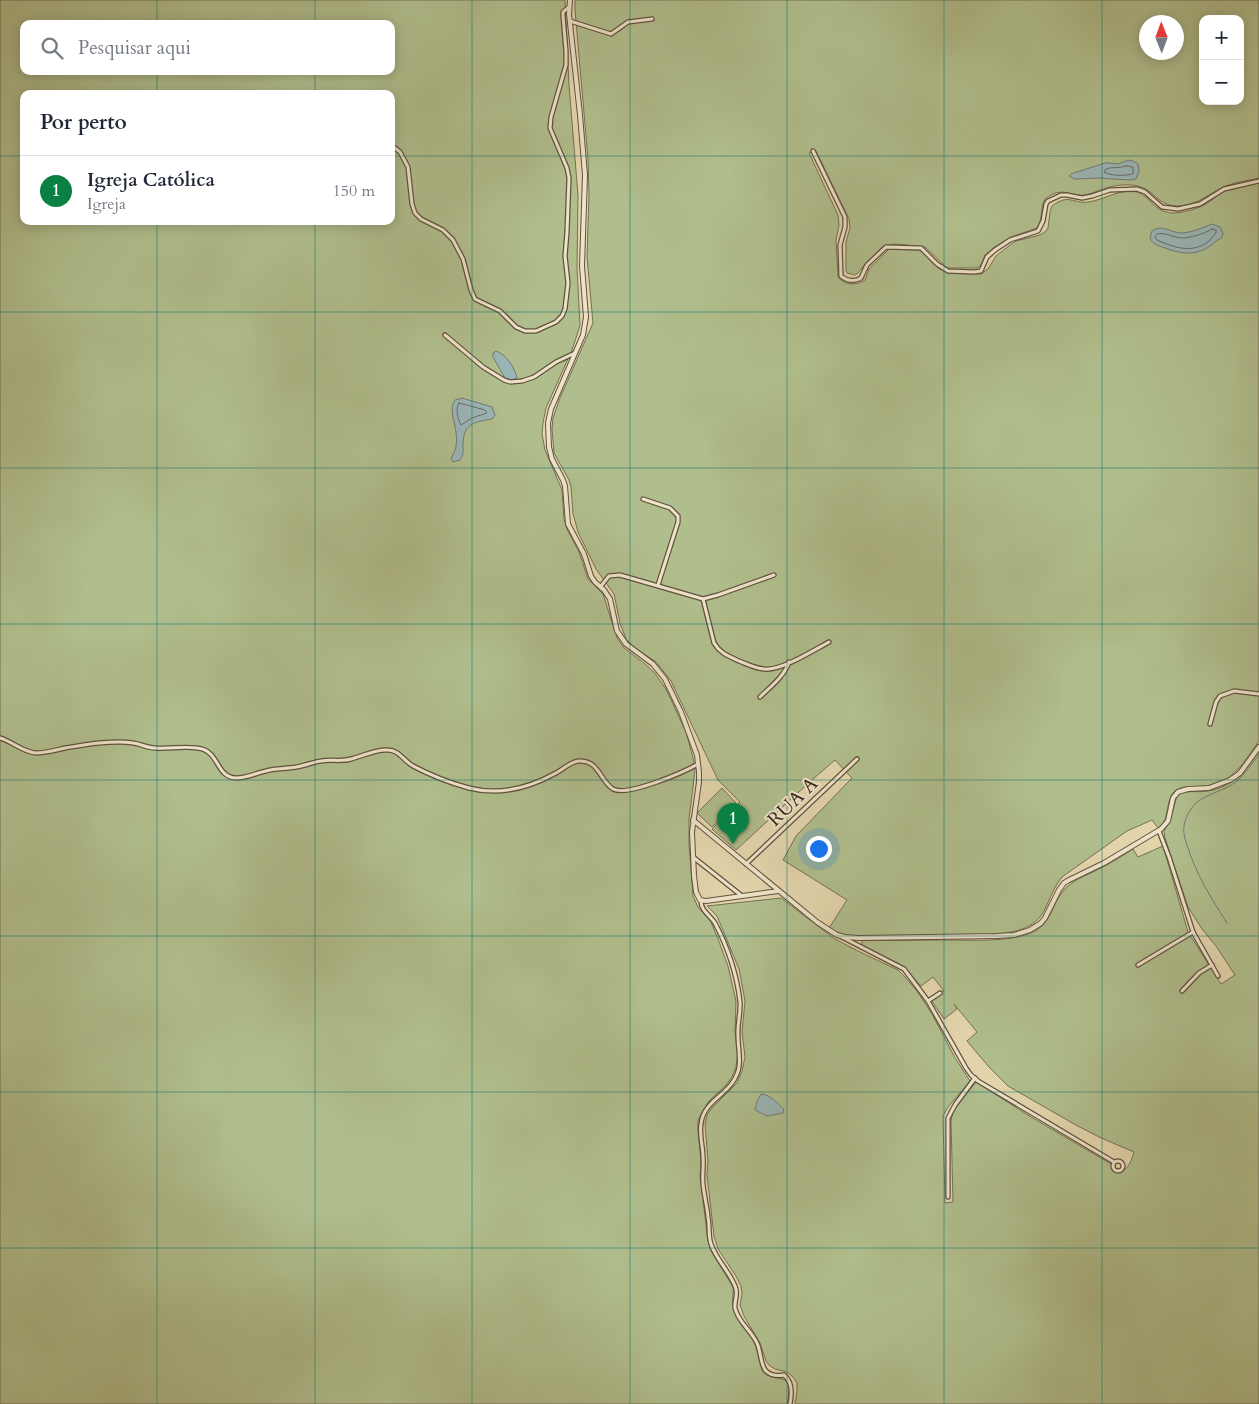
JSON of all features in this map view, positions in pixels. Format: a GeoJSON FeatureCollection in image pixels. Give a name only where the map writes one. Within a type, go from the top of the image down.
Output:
{"type":"FeatureCollection","features":[{"type":"Feature","properties":{"kind":"street"},"geometry":{"type":"LineString","coordinates":[[570,0],[570,20],[585,175],[582,266],[586,325],[576,353],[551,409],[548,423],[549,447],[552,459],[566,486],[568,524],[584,554],[591,576],[610,599],[615,624],[620,637],[633,651],[653,664],[665,679],[681,712],[697,755],[699,782],[692,832],[696,892],[702,901],[702,907],[716,925],[730,960],[736,980],[740,1009],[738,1037],[740,1060],[738,1073],[733,1083],[712,1102],[701,1121],[702,1182],[709,1218],[711,1243],[715,1254],[736,1287],[738,1294],[735,1310],[742,1324],[757,1343],[766,1371],[777,1376],[784,1375],[787,1378],[792,1391],[790,1404]]}},
{"type":"Feature","properties":{"kind":"street"},"geometry":{"type":"LineString","coordinates":[[395,148],[400,152],[408,167],[412,204],[415,212],[421,219],[443,230],[452,240],[459,251],[475,299],[500,311],[516,326],[525,331],[536,331],[560,319],[564,313],[568,283],[564,256],[569,183],[567,168],[550,128],[551,117],[566,65],[563,12],[569,7]]}},
{"type":"Feature","properties":{"kind":"street"},"geometry":{"type":"LineString","coordinates":[[570,20],[611,34],[628,22],[652,19]]}},
{"type":"Feature","properties":{"kind":"street"},"geometry":{"type":"LineString","coordinates":[[812,151],[845,217],[846,222],[840,245],[841,276],[854,281],[861,278],[867,266],[883,249],[891,246],[921,248],[937,264],[948,271],[978,272],[995,250],[1010,240],[1038,231],[1043,221],[1046,204],[1057,196],[1067,195],[1087,198],[1110,190],[1137,189],[1145,192],[1162,207],[1178,209],[1200,204],[1224,189],[1259,181]]}},
{"type":"Feature","properties":{"kind":"street"},"geometry":{"type":"LineString","coordinates":[[445,334],[483,367],[510,382],[534,377],[556,362],[576,353]]}},
{"type":"Feature","properties":{"kind":"street"},"geometry":{"type":"LineString","coordinates":[[643,499],[670,508],[678,516],[678,522],[658,585]]}},
{"type":"Feature","properties":{"kind":"street"},"geometry":{"type":"LineString","coordinates":[[601,586],[608,576],[615,574],[628,576],[703,599],[774,575]]}},
{"type":"Feature","properties":{"kind":"street"},"geometry":{"type":"LineString","coordinates":[[703,599],[714,643],[723,653],[752,666],[763,669],[775,668],[829,642]]}},
{"type":"Feature","properties":{"kind":"street"},"geometry":{"type":"LineString","coordinates":[[760,698],[787,669],[789,662]]}},
{"type":"Feature","properties":{"kind":"street"},"geometry":{"type":"LineString","coordinates":[[1210,724],[1216,702],[1220,696],[1234,691],[1259,694]]}},
{"type":"Feature","properties":{"kind":"street"},"geometry":{"type":"LineString","coordinates":[[0,738],[13,742],[26,751],[36,753],[111,742],[135,743],[155,748],[196,748],[211,754],[223,773],[238,778],[266,770],[297,767],[322,761],[350,759],[388,750],[398,753],[408,763],[426,772],[468,788],[488,791],[523,788],[558,773],[576,761],[593,765],[610,786],[619,790],[638,788],[698,764]]}},
{"type":"Feature","properties":{"kind":"street"},"geometry":{"type":"LineString","coordinates":[[837,935],[852,938],[945,938],[1002,936],[1025,932],[1041,923],[1059,890],[1069,880],[1104,863],[1159,831],[1168,820],[1172,801],[1182,790],[1209,788],[1230,780],[1240,773],[1259,747]]}},
{"type":"Feature","properties":{"kind":"street","name":"RUA A"},"geometry":{"type":"LineString","coordinates":[[746,864],[856,759]]}},
{"type":"Feature","properties":{"kind":"street"},"geometry":{"type":"LineString","coordinates":[[693,820],[818,922],[837,935],[900,966],[908,973],[928,1001],[966,1068],[975,1078],[1114,1162]]}},
{"type":"Feature","properties":{"kind":"street"},"geometry":{"type":"LineString","coordinates":[[1159,831],[1192,932],[1218,976]]}},
{"type":"Feature","properties":{"kind":"street"},"geometry":{"type":"LineString","coordinates":[[693,857],[742,896]]}},
{"type":"Feature","properties":{"kind":"street"},"geometry":{"type":"LineString","coordinates":[[702,901],[778,891]]}},
{"type":"Feature","properties":{"kind":"street"},"geometry":{"type":"LineString","coordinates":[[1138,965],[1192,932]]}},
{"type":"Feature","properties":{"kind":"street"},"geometry":{"type":"LineString","coordinates":[[1182,991],[1199,973],[1212,965]]}},
{"type":"Feature","properties":{"kind":"street"},"geometry":{"type":"LineString","coordinates":[[928,1001],[940,993]]}},
{"type":"Feature","properties":{"kind":"street"},"geometry":{"type":"LineString","coordinates":[[948,1197],[948,1118],[951,1110],[975,1078]]}},
{"type":"Feature","properties":{"kind":"green space"},"geometry":{"type":"Polygon","coordinates":[[[0,0],[565,0],[569,85],[578,195],[577,268],[580,325],[572,350],[546,408],[542,434],[545,450],[562,490],[564,519],[567,529],[579,552],[588,579],[603,594],[617,638],[624,648],[654,672],[666,689],[686,732],[693,758],[695,770],[689,819],[689,844],[693,896],[698,907],[711,922],[728,966],[736,1001],[735,1033],[738,1053],[732,1077],[709,1101],[698,1121],[700,1176],[708,1241],[711,1251],[733,1287],[734,1310],[755,1344],[762,1370],[767,1375],[786,1381],[788,1385],[787,1404],[0,1404],[0,0]]]}},
{"type":"Feature","properties":{"kind":"green space"},"geometry":{"type":"Polygon","coordinates":[[[575,0],[1259,0],[1259,178],[1226,186],[1190,204],[1184,206],[1170,205],[1161,201],[1146,189],[1132,185],[1112,186],[1085,195],[1061,192],[1045,199],[1037,228],[1011,237],[993,248],[985,255],[981,265],[977,268],[949,268],[925,247],[896,244],[886,245],[881,248],[855,275],[847,273],[846,270],[846,242],[850,228],[849,219],[816,151],[809,153],[838,215],[839,225],[836,240],[838,277],[844,282],[851,284],[865,280],[869,269],[889,249],[920,250],[938,268],[947,273],[981,274],[988,269],[996,256],[1016,241],[1045,232],[1048,228],[1052,206],[1063,200],[1088,202],[1130,191],[1141,194],[1161,210],[1177,213],[1202,206],[1229,189],[1259,182],[1259,741],[1236,771],[1222,782],[1213,785],[1186,787],[1176,790],[1170,798],[1165,820],[1159,829],[1152,820],[1127,831],[1062,877],[1044,911],[1033,924],[1018,930],[984,935],[853,937],[837,933],[829,928],[847,900],[783,860],[796,836],[852,778],[835,760],[736,850],[712,829],[740,802],[718,780],[671,681],[656,662],[635,648],[626,639],[620,623],[614,594],[596,569],[578,532],[573,514],[569,480],[554,453],[553,418],[593,323],[587,257],[588,159],[575,0]]]}},
{"type":"Feature","properties":{"kind":"green space"},"geometry":{"type":"Polygon","coordinates":[[[1259,752],[1259,1404],[795,1404],[797,1383],[787,1372],[775,1369],[766,1361],[760,1343],[744,1316],[740,1305],[741,1286],[718,1249],[714,1236],[707,1175],[708,1161],[705,1124],[707,1115],[737,1083],[742,1071],[745,1057],[742,1032],[745,1001],[739,969],[717,916],[707,906],[781,898],[835,939],[898,970],[917,991],[970,1081],[948,1107],[943,1116],[945,1203],[953,1202],[951,1120],[954,1110],[976,1082],[1111,1164],[1114,1170],[1122,1170],[1130,1163],[1134,1152],[1074,1124],[1008,1086],[967,1041],[977,1032],[954,1004],[957,1009],[944,1019],[931,1000],[944,991],[933,977],[921,986],[903,966],[862,946],[862,940],[993,940],[1028,934],[1042,926],[1062,892],[1081,877],[1133,849],[1138,857],[1163,846],[1188,932],[1221,984],[1235,975],[1188,907],[1164,831],[1171,818],[1177,796],[1188,792],[1208,791],[1224,786],[1243,772],[1259,752]]]}},
{"type":"Feature","properties":{"kind":"green space"},"geometry":{"type":"Polygon","coordinates":[[[722,788],[736,803],[712,827],[697,813],[722,788]]]}},
{"type":"Feature","properties":{"kind":"water"},"geometry":{"type":"Polygon","coordinates":[[[1128,160],[1138,164],[1139,171],[1136,179],[1075,179],[1069,176],[1105,163],[1118,164],[1128,160]]]}},
{"type":"Feature","properties":{"kind":"water"},"geometry":{"type":"Polygon","coordinates":[[[1212,224],[1220,227],[1223,233],[1222,238],[1205,249],[1194,253],[1183,253],[1156,245],[1150,238],[1152,231],[1159,228],[1184,233],[1212,224]]]}},
{"type":"Feature","properties":{"kind":"water"},"geometry":{"type":"Polygon","coordinates":[[[496,351],[509,362],[517,378],[511,380],[505,378],[493,357],[493,353],[496,351]]]}},
{"type":"Feature","properties":{"kind":"water"},"geometry":{"type":"Polygon","coordinates":[[[462,398],[492,407],[495,415],[492,419],[480,421],[468,428],[465,432],[462,456],[460,460],[453,462],[451,458],[457,442],[452,412],[455,400],[462,398]]]}},
{"type":"Feature","properties":{"kind":"water"},"geometry":{"type":"Polygon","coordinates":[[[761,1094],[774,1100],[784,1109],[783,1113],[767,1116],[755,1110],[761,1094]]]}},
{"type":"Feature","properties":{"kind":"waterway"},"geometry":{"type":"LineString","coordinates":[[1227,923],[1199,876],[1185,838],[1185,823],[1188,814],[1196,803],[1237,781],[1259,755]]}},
{"type":"Feature","properties":{"kind":"place","name":"Igreja Católica"},"geometry":{"type":"Point","coordinates":[733,844]}}]}
